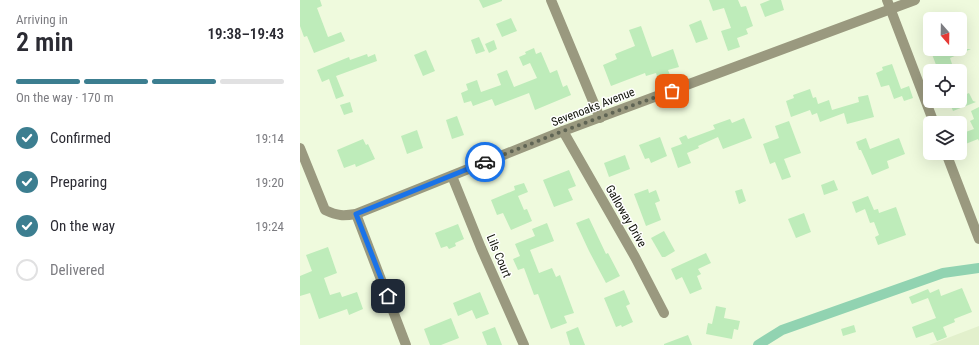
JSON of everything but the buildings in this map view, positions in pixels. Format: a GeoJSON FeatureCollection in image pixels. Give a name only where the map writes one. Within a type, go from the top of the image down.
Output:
{"type":"FeatureCollection","features":[{"type":"Feature","properties":{"kind":"street"},"geometry":{"type":"LineString","coordinates":[[551,0],[600,118]]}},
{"type":"Feature","properties":{"kind":"street","name":"Sevenoaks Avenue"},"geometry":{"type":"LineString","coordinates":[[300,148],[325,210],[335,215],[343,216],[356,214],[563,131],[600,118],[889,5],[915,0]]}},
{"type":"Feature","properties":{"kind":"street"},"geometry":{"type":"LineString","coordinates":[[889,5],[931,116]]}},
{"type":"Feature","properties":{"kind":"street","name":"Galloway Drive"},"geometry":{"type":"LineString","coordinates":[[563,131],[634,257],[664,314]]}},
{"type":"Feature","properties":{"kind":"street"},"geometry":{"type":"LineString","coordinates":[[949,160],[979,239]]}},
{"type":"Feature","properties":{"kind":"street","name":"Lils Court"},"geometry":{"type":"LineString","coordinates":[[452,176],[481,248],[524,345]]}},
{"type":"Feature","properties":{"kind":"street"},"geometry":{"type":"LineString","coordinates":[[356,214],[406,345]]}},
{"type":"Feature","properties":{"kind":"shaded area"},"geometry":{"type":"Polygon","coordinates":[[[979,326],[979,345],[929,345],[979,326]]]}},
{"type":"Feature","properties":{"kind":"waterway"},"geometry":{"type":"LineString","coordinates":[[758,345],[782,330],[943,273],[979,268]]}},
{"type":"Feature","properties":{"kind":"way so far"},"geometry":{"type":"LineString","coordinates":[[485,162],[563,131],[672,91]]}},
{"type":"Feature","properties":{"kind":"route"},"geometry":{"type":"LineString","coordinates":[[388,296],[356,214],[485,162]]}}]}
